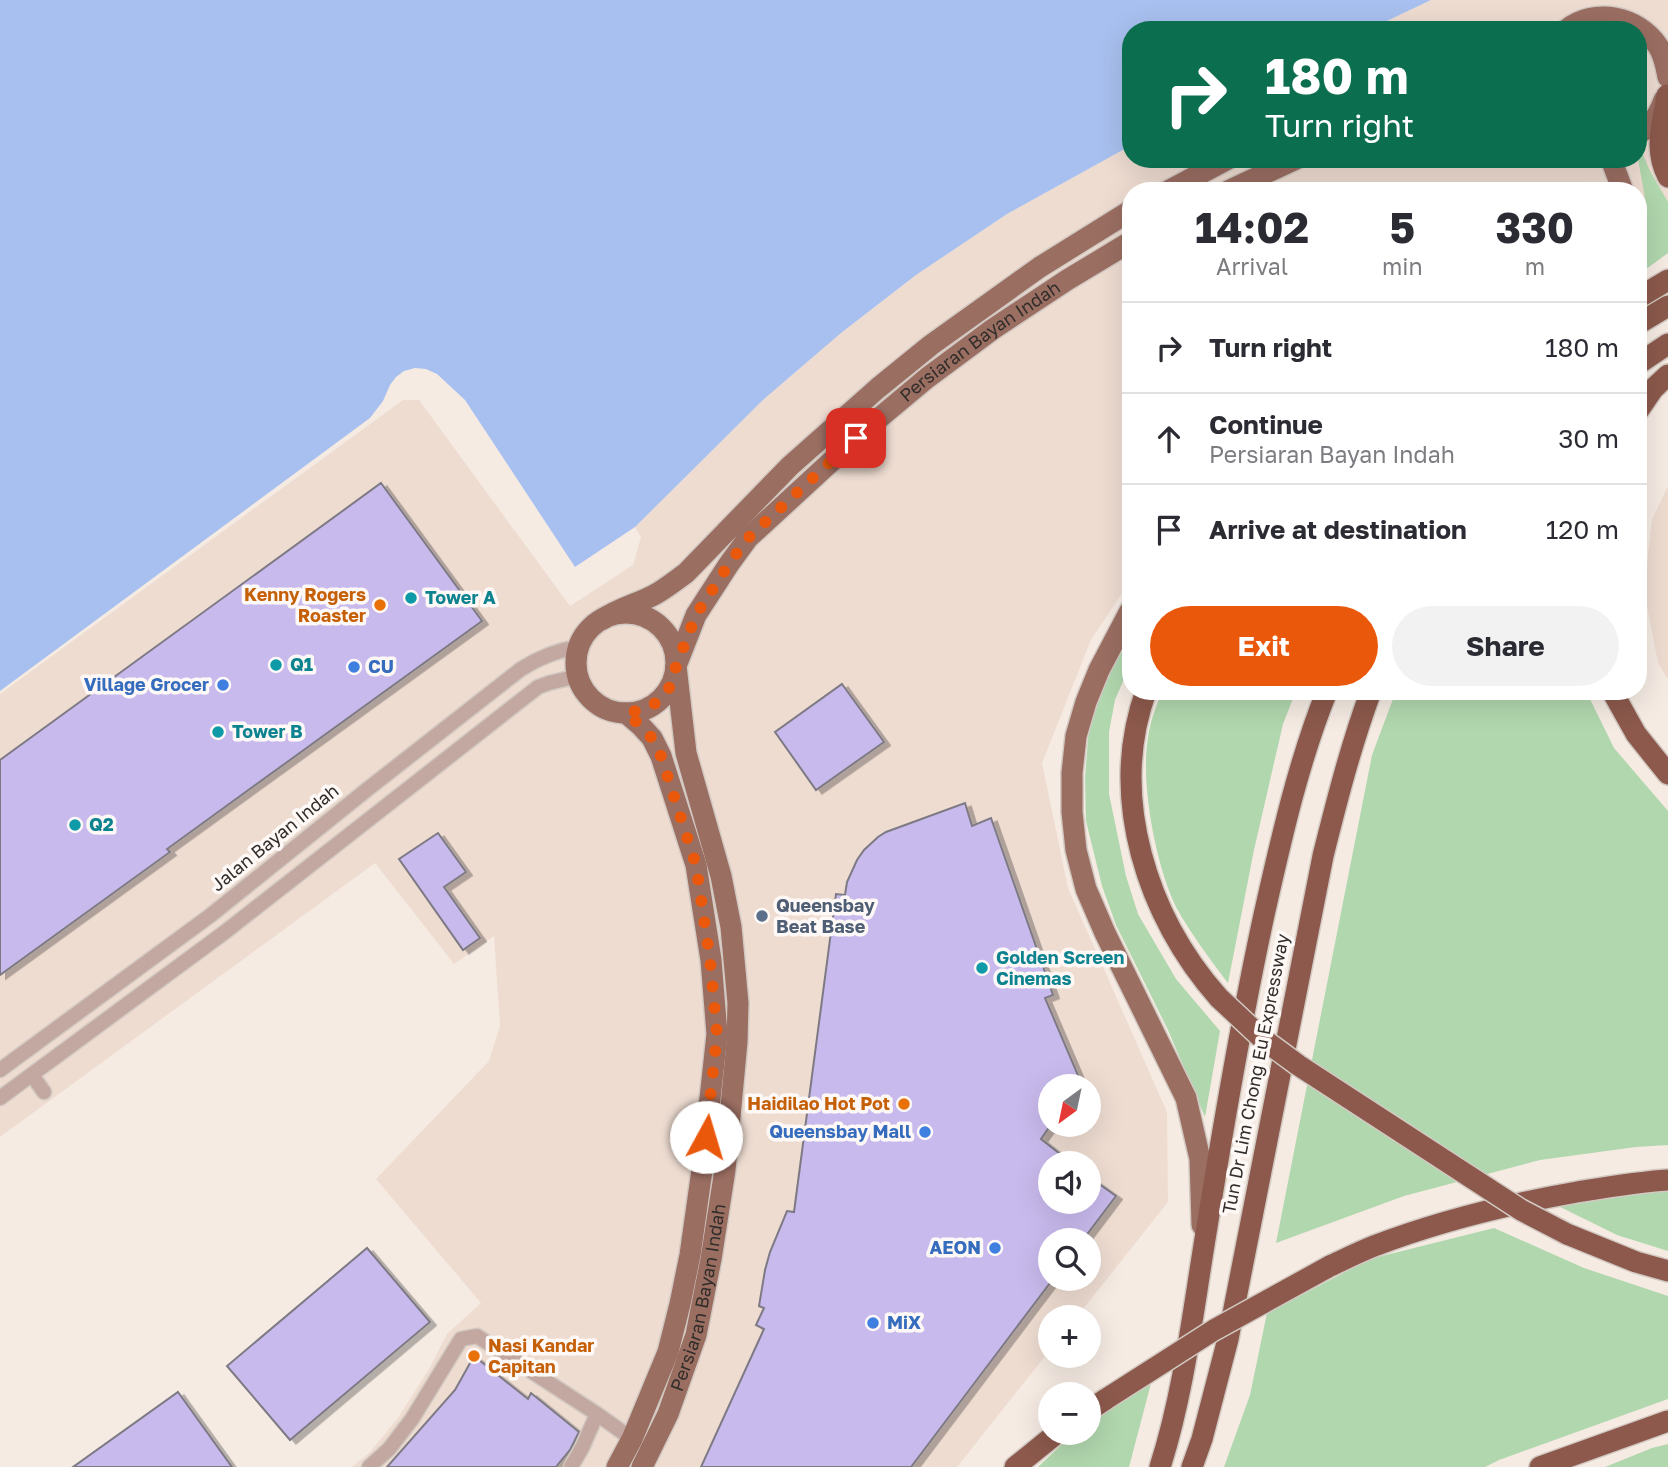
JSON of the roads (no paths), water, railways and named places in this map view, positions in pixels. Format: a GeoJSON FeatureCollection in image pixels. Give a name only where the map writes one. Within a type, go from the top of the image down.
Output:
{"type":"FeatureCollection","features":[{"type":"Feature","properties":{"kind":"highway"},"geometry":{"type":"LineString","coordinates":[[1667,84],[1660,149],[1668,177]]}},
{"type":"Feature","properties":{"kind":"highway"},"geometry":{"type":"LineString","coordinates":[[1647,293],[1668,280]]}},
{"type":"Feature","properties":{"kind":"highway"},"geometry":{"type":"LineString","coordinates":[[1647,319],[1668,306]]}},
{"type":"Feature","properties":{"kind":"highway"},"geometry":{"type":"LineString","coordinates":[[1647,358],[1668,344]]}},
{"type":"Feature","properties":{"kind":"highway"},"geometry":{"type":"LineString","coordinates":[[1647,398],[1668,375]]}},
{"type":"Feature","properties":{"kind":"highway"},"geometry":{"type":"LineString","coordinates":[[1143,700],[1132,750],[1131,775],[1141,853],[1150,883],[1171,932],[1219,998],[1264,1040],[1297,1065],[1521,1210],[1601,1249],[1668,1271]]}},
{"type":"Feature","properties":{"kind":"highway","name":"Tun Dr Lim Chong Eu Expressway"},"geometry":{"type":"LineString","coordinates":[[1160,1467],[1180,1388],[1250,980],[1276,863],[1307,748],[1324,700]]}},
{"type":"Feature","properties":{"kind":"highway","name":"Tun Dr Lim Chong Eu Expressway"},"geometry":{"type":"LineString","coordinates":[[1192,1467],[1228,1339],[1323,856],[1356,731],[1368,700]]}},
{"type":"Feature","properties":{"kind":"highway"},"geometry":{"type":"LineString","coordinates":[[1616,700],[1636,734],[1668,774]]}},
{"type":"Feature","properties":{"kind":"highway"},"geometry":{"type":"LineString","coordinates":[[1101,1402],[1213,1330],[1330,1266],[1374,1246],[1431,1227],[1543,1198],[1637,1182],[1668,1180]]}},
{"type":"Feature","properties":{"kind":"highway"},"geometry":{"type":"LineString","coordinates":[[1540,1467],[1668,1421]]}},
{"type":"Feature","properties":{"kind":"highway"},"geometry":{"type":"LineString","coordinates":[[1016,1467],[1043,1445]]}},
{"type":"Feature","properties":{"kind":"main road"},"geometry":{"type":"LineString","coordinates":[[1581,21],[1601,16],[1626,21]]}},
{"type":"Feature","properties":{"kind":"main road"},"geometry":{"type":"LineString","coordinates":[[1647,33],[1658,46],[1665,62],[1667,84],[1658,114],[1647,127]]}},
{"type":"Feature","properties":{"kind":"main road"},"geometry":{"type":"LineString","coordinates":[[1185,182],[1211,168]]}},
{"type":"Feature","properties":{"kind":"main road"},"geometry":{"type":"LineString","coordinates":[[1247,182],[1277,168]]}},
{"type":"Feature","properties":{"kind":"main road","name":"Persiaran Bayan Indah"},"geometry":{"type":"LineString","coordinates":[[603,618],[653,596],[685,573],[790,467],[930,345],[1040,267],[1122,216]]}},
{"type":"Feature","properties":{"kind":"main road","name":"Persiaran Bayan Indah"},"geometry":{"type":"LineString","coordinates":[[642,1467],[668,1415],[696,1335],[725,1170],[737,1042],[738,1003],[730,927],[721,876],[686,753],[676,666],[696,615],[748,538],[826,465],[927,378],[982,337],[1066,280],[1122,247]]}},
{"type":"Feature","properties":{"kind":"main road"},"geometry":{"type":"LineString","coordinates":[[624,613],[646,617],[659,625],[675,650],[673,680],[666,694],[654,704],[626,713],[610,710],[596,702],[585,691],[578,676],[576,662],[579,647],[584,635],[603,618],[624,613]]}},
{"type":"Feature","properties":{"kind":"main road"},"geometry":{"type":"LineString","coordinates":[[1122,626],[1098,670],[1076,736],[1072,812],[1076,850],[1086,890],[1105,933],[1186,1098],[1200,1159],[1203,1251]]}},
{"type":"Feature","properties":{"kind":"main road","name":"Persiaran Bayan Indah"},"geometry":{"type":"LineString","coordinates":[[617,1467],[632,1439],[668,1352],[680,1304],[704,1163],[717,1034],[710,960],[696,865],[661,756],[652,738],[626,713]]}},
{"type":"Feature","properties":{"kind":"street","name":"Jalan Bayan Indah"},"geometry":{"type":"LineString","coordinates":[[0,1070],[211,915],[521,669],[560,649],[579,647]]}},
{"type":"Feature","properties":{"kind":"street"},"geometry":{"type":"LineString","coordinates":[[0,1098],[225,932],[538,687],[578,676]]}},
{"type":"Feature","properties":{"kind":"street"},"geometry":{"type":"LineString","coordinates":[[32,1075],[44,1093]]}},
{"type":"Feature","properties":{"kind":"street"},"geometry":{"type":"LineString","coordinates":[[369,1467],[389,1449],[412,1419],[461,1339],[477,1336],[632,1439]]}},
{"type":"Feature","properties":{"kind":"street"},"geometry":{"type":"LineString","coordinates":[[571,1467],[597,1414]]}},
{"type":"Feature","properties":{"kind":"water"},"geometry":{"type":"Polygon","coordinates":[[[0,0],[1431,0],[1387,21],[1122,21],[1122,150],[1007,214],[916,275],[841,333],[764,399],[635,527],[575,567],[465,400],[437,374],[415,368],[396,377],[370,418],[0,691],[0,0]]]}},
{"type":"Feature","properties":{"kind":"place","name":"Tower A"},"geometry":{"type":"Point","coordinates":[411,598]}},
{"type":"Feature","properties":{"kind":"place","name":"Kenny Rogers Roaster"},"geometry":{"type":"Point","coordinates":[380,605]}},
{"type":"Feature","properties":{"kind":"place","name":"Q1"},"geometry":{"type":"Point","coordinates":[276,665]}},
{"type":"Feature","properties":{"kind":"place","name":"CU"},"geometry":{"type":"Point","coordinates":[354,667]}},
{"type":"Feature","properties":{"kind":"place","name":"Village Grocer"},"geometry":{"type":"Point","coordinates":[223,685]}},
{"type":"Feature","properties":{"kind":"place","name":"Tower B"},"geometry":{"type":"Point","coordinates":[218,732]}},
{"type":"Feature","properties":{"kind":"place","name":"Q2"},"geometry":{"type":"Point","coordinates":[75,825]}},
{"type":"Feature","properties":{"kind":"place","name":"Queensbay Beat Base"},"geometry":{"type":"Point","coordinates":[762,916]}},
{"type":"Feature","properties":{"kind":"place","name":"Golden Screen Cinemas"},"geometry":{"type":"Point","coordinates":[982,968]}},
{"type":"Feature","properties":{"kind":"place","name":"Haidilao Hot Pot"},"geometry":{"type":"Point","coordinates":[904,1104]}},
{"type":"Feature","properties":{"kind":"place","name":"Queensbay Mall"},"geometry":{"type":"Point","coordinates":[925,1132]}},
{"type":"Feature","properties":{"kind":"place","name":"AEON"},"geometry":{"type":"Point","coordinates":[995,1248]}},
{"type":"Feature","properties":{"kind":"place","name":"MiX"},"geometry":{"type":"Point","coordinates":[873,1323]}},
{"type":"Feature","properties":{"kind":"place","name":"Nasi Kandar Capitan"},"geometry":{"type":"Point","coordinates":[474,1356]}}]}
